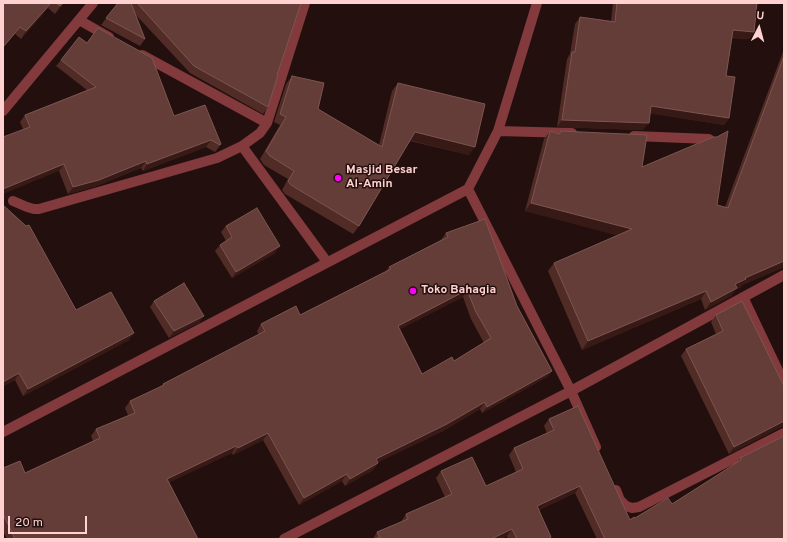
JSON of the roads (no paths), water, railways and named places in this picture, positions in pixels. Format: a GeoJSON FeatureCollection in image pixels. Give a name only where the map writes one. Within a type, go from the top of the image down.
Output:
{"type":"FeatureCollection","features":[{"type":"Feature","properties":{"kind":"street"},"geometry":{"type":"LineString","coordinates":[[3,111],[93,3]]}},
{"type":"Feature","properties":{"kind":"street"},"geometry":{"type":"LineString","coordinates":[[13,201],[34,210],[39,209],[217,158],[242,146],[260,133],[267,123],[305,3]]}},
{"type":"Feature","properties":{"kind":"street"},"geometry":{"type":"LineString","coordinates":[[3,432],[468,189],[498,131],[537,3]]}},
{"type":"Feature","properties":{"kind":"street"},"geometry":{"type":"LineString","coordinates":[[79,20],[121,43]]}},
{"type":"Feature","properties":{"kind":"street"},"geometry":{"type":"LineString","coordinates":[[134,51],[267,123]]}},
{"type":"Feature","properties":{"kind":"street"},"geometry":{"type":"LineString","coordinates":[[498,131],[583,134]]}},
{"type":"Feature","properties":{"kind":"street"},"geometry":{"type":"LineString","coordinates":[[622,135],[709,139]]}},
{"type":"Feature","properties":{"kind":"street"},"geometry":{"type":"LineString","coordinates":[[242,146],[327,262]]}},
{"type":"Feature","properties":{"kind":"street"},"geometry":{"type":"LineString","coordinates":[[468,189],[571,392],[601,457]]}},
{"type":"Feature","properties":{"kind":"street"},"geometry":{"type":"LineString","coordinates":[[284,539],[571,392],[784,275]]}},
{"type":"Feature","properties":{"kind":"street"},"geometry":{"type":"LineString","coordinates":[[743,297],[784,383]]}},
{"type":"Feature","properties":{"kind":"street"},"geometry":{"type":"LineString","coordinates":[[611,479],[620,500],[626,506],[632,508],[639,507],[784,433]]}},
{"type":"Feature","properties":{"kind":"place","name":"Masjid Besar Al-Amin"},"geometry":{"type":"Point","coordinates":[338,178]}},
{"type":"Feature","properties":{"kind":"place","name":"Toko Bahagia"},"geometry":{"type":"Point","coordinates":[413,291]}}]}
